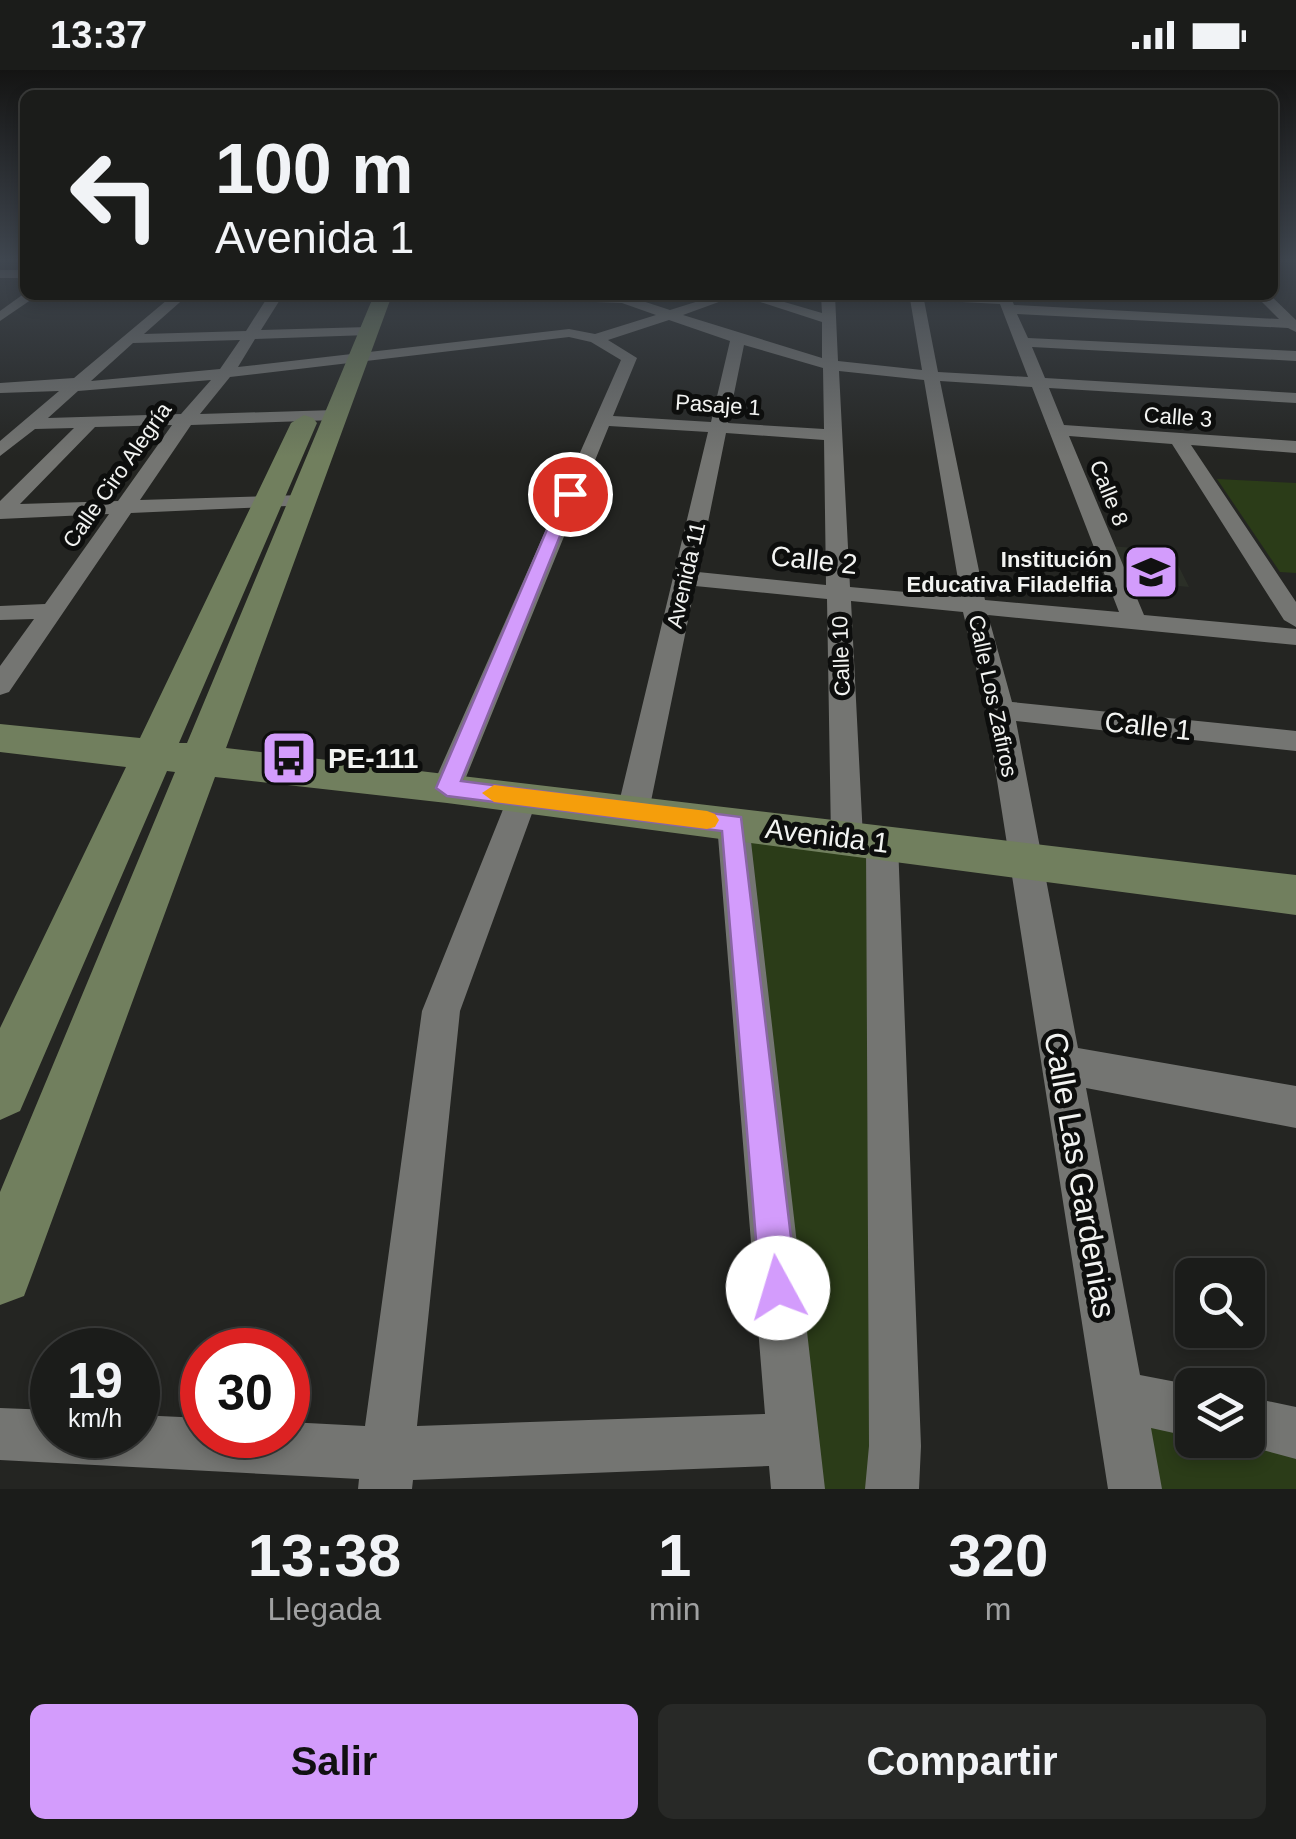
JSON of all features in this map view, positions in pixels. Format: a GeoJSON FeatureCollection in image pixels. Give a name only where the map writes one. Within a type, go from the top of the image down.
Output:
{"type":"FeatureCollection","features":[{"type":"Feature","properties":{"kind":"street"},"geometry":{"type":"LineString","coordinates":[[0,450],[146,325]]}},
{"type":"Feature","properties":{"kind":"street","name":"Calle Ciro Alegría"},"geometry":{"type":"LineString","coordinates":[[0,686],[184,420],[227,371],[256,325]]}},
{"type":"Feature","properties":{"kind":"street"},"geometry":{"type":"LineString","coordinates":[[351,346],[355,325]]}},
{"type":"Feature","properties":{"kind":"street"},"geometry":{"type":"LineString","coordinates":[[0,1272],[268,503],[321,416],[364,325]]}},
{"type":"Feature","properties":{"kind":"street"},"geometry":{"type":"LineString","coordinates":[[596,339],[641,325]]}},
{"type":"Feature","properties":{"kind":"street"},"geometry":{"type":"LineString","coordinates":[[701,325],[830,366],[930,376],[1296,398]]}},
{"type":"Feature","properties":{"kind":"street","name":"Calle 10"},"geometry":{"type":"LineString","coordinates":[[829,325],[838,593],[864,840],[896,1446],[892,1489]]}},
{"type":"Feature","properties":{"kind":"street","name":"Calle Los Zafiros"},"geometry":{"type":"LineString","coordinates":[[921,325],[974,606],[1000,710],[1024,861]]}},
{"type":"Feature","properties":{"kind":"street","name":"Calle 8"},"geometry":{"type":"LineString","coordinates":[[1015,325],[1135,622]]}},
{"type":"Feature","properties":{"kind":"street"},"geometry":{"type":"LineString","coordinates":[[0,388],[227,371],[351,346],[569,333],[596,339],[629,358],[447,788]]}},
{"type":"Feature","properties":{"kind":"street"},"geometry":{"type":"LineString","coordinates":[[130,339],[250,335],[351,346]]}},
{"type":"Feature","properties":{"kind":"street","name":"Avenida 11"},"geometry":{"type":"LineString","coordinates":[[633,811],[738,339]]}},
{"type":"Feature","properties":{"kind":"street"},"geometry":{"type":"LineString","coordinates":[[1022,342],[1296,356]]}},
{"type":"Feature","properties":{"kind":"street"},"geometry":{"type":"LineString","coordinates":[[31,424],[321,416]]}},
{"type":"Feature","properties":{"kind":"street"},"geometry":{"type":"LineString","coordinates":[[0,1091],[178,758],[302,502],[321,416]]}},
{"type":"Feature","properties":{"kind":"street","name":"Pasaje 1"},"geometry":{"type":"LineString","coordinates":[[600,420],[833,435]]}},
{"type":"Feature","properties":{"kind":"street"},"geometry":{"type":"LineString","coordinates":[[1,512],[92,422]]}},
{"type":"Feature","properties":{"kind":"street","name":"Calle 3"},"geometry":{"type":"LineString","coordinates":[[1057,430],[1296,447]]}},
{"type":"Feature","properties":{"kind":"street"},"geometry":{"type":"LineString","coordinates":[[1178,440],[1296,620]]}},
{"type":"Feature","properties":{"kind":"street"},"geometry":{"type":"LineString","coordinates":[[1,512],[302,502]]}},
{"type":"Feature","properties":{"kind":"street","name":"Calle 2"},"geometry":{"type":"LineString","coordinates":[[685,578],[1296,637]]}},
{"type":"Feature","properties":{"kind":"street"},"geometry":{"type":"LineString","coordinates":[[0,613],[52,611]]}},
{"type":"Feature","properties":{"kind":"street","name":"Calle 1"},"geometry":{"type":"LineString","coordinates":[[1000,710],[1296,741]]}},
{"type":"Feature","properties":{"kind":"street","name":"Avenida 1"},"geometry":{"type":"LineString","coordinates":[[0,738],[523,797],[1296,895]]}},
{"type":"Feature","properties":{"kind":"street"},"geometry":{"type":"LineString","coordinates":[[387,1472],[441,1011],[523,797]]}},
{"type":"Feature","properties":{"kind":"street"},"geometry":{"type":"LineString","coordinates":[[0,1434],[387,1472],[796,1464],[733,824]]}},
{"type":"Feature","properties":{"kind":"street","name":"Calle Las Gardenias"},"geometry":{"type":"LineString","coordinates":[[1024,861],[1135,1489]]}},
{"type":"Feature","properties":{"kind":"street"},"geometry":{"type":"LineString","coordinates":[[1060,1064],[1296,1106]]}},
{"type":"Feature","properties":{"kind":"street"},"geometry":{"type":"LineString","coordinates":[[1119,1396],[1175,1408]]}},
{"type":"Feature","properties":{"kind":"street"},"geometry":{"type":"LineString","coordinates":[[1265,1427],[1296,1433]]}},
{"type":"Feature","properties":{"kind":"shaded area","name":"Institución Educativa Filadelfia"},"geometry":{"type":"Polygon","coordinates":[[[1110,546],[1171,551],[1189,587],[1125,581],[1110,546]]]}},
{"type":"Feature","properties":{"kind":"green space"},"geometry":{"type":"Polygon","coordinates":[[[1217,479],[1296,483],[1296,573],[1280,572],[1217,479]]]}},
{"type":"Feature","properties":{"kind":"green space"},"geometry":{"type":"Polygon","coordinates":[[[734,832],[882,843],[892,1489],[799,1489],[734,832]]]}},
{"type":"Feature","properties":{"kind":"green space"},"geometry":{"type":"Polygon","coordinates":[[[1119,1396],[1175,1408],[1175,1458],[1265,1458],[1265,1427],[1296,1433],[1296,1489],[1135,1489],[1119,1396]]]}},
{"type":"Feature","properties":{"kind":"slow traffic"},"geometry":{"type":"LineString","coordinates":[[494,793],[707,820]]}},
{"type":"Feature","properties":{"kind":"place","name":"Institución Educativa Filadelfia"},"geometry":{"type":"Point","coordinates":[1151,572]}},
{"type":"Feature","properties":{"kind":"place","name":"PE-111"},"geometry":{"type":"Point","coordinates":[289,758]}},
{"type":"Feature","properties":{"kind":"route"},"geometry":{"type":"LineString","coordinates":[[570,494],[447,788],[733,824],[778,1288]]}}]}
